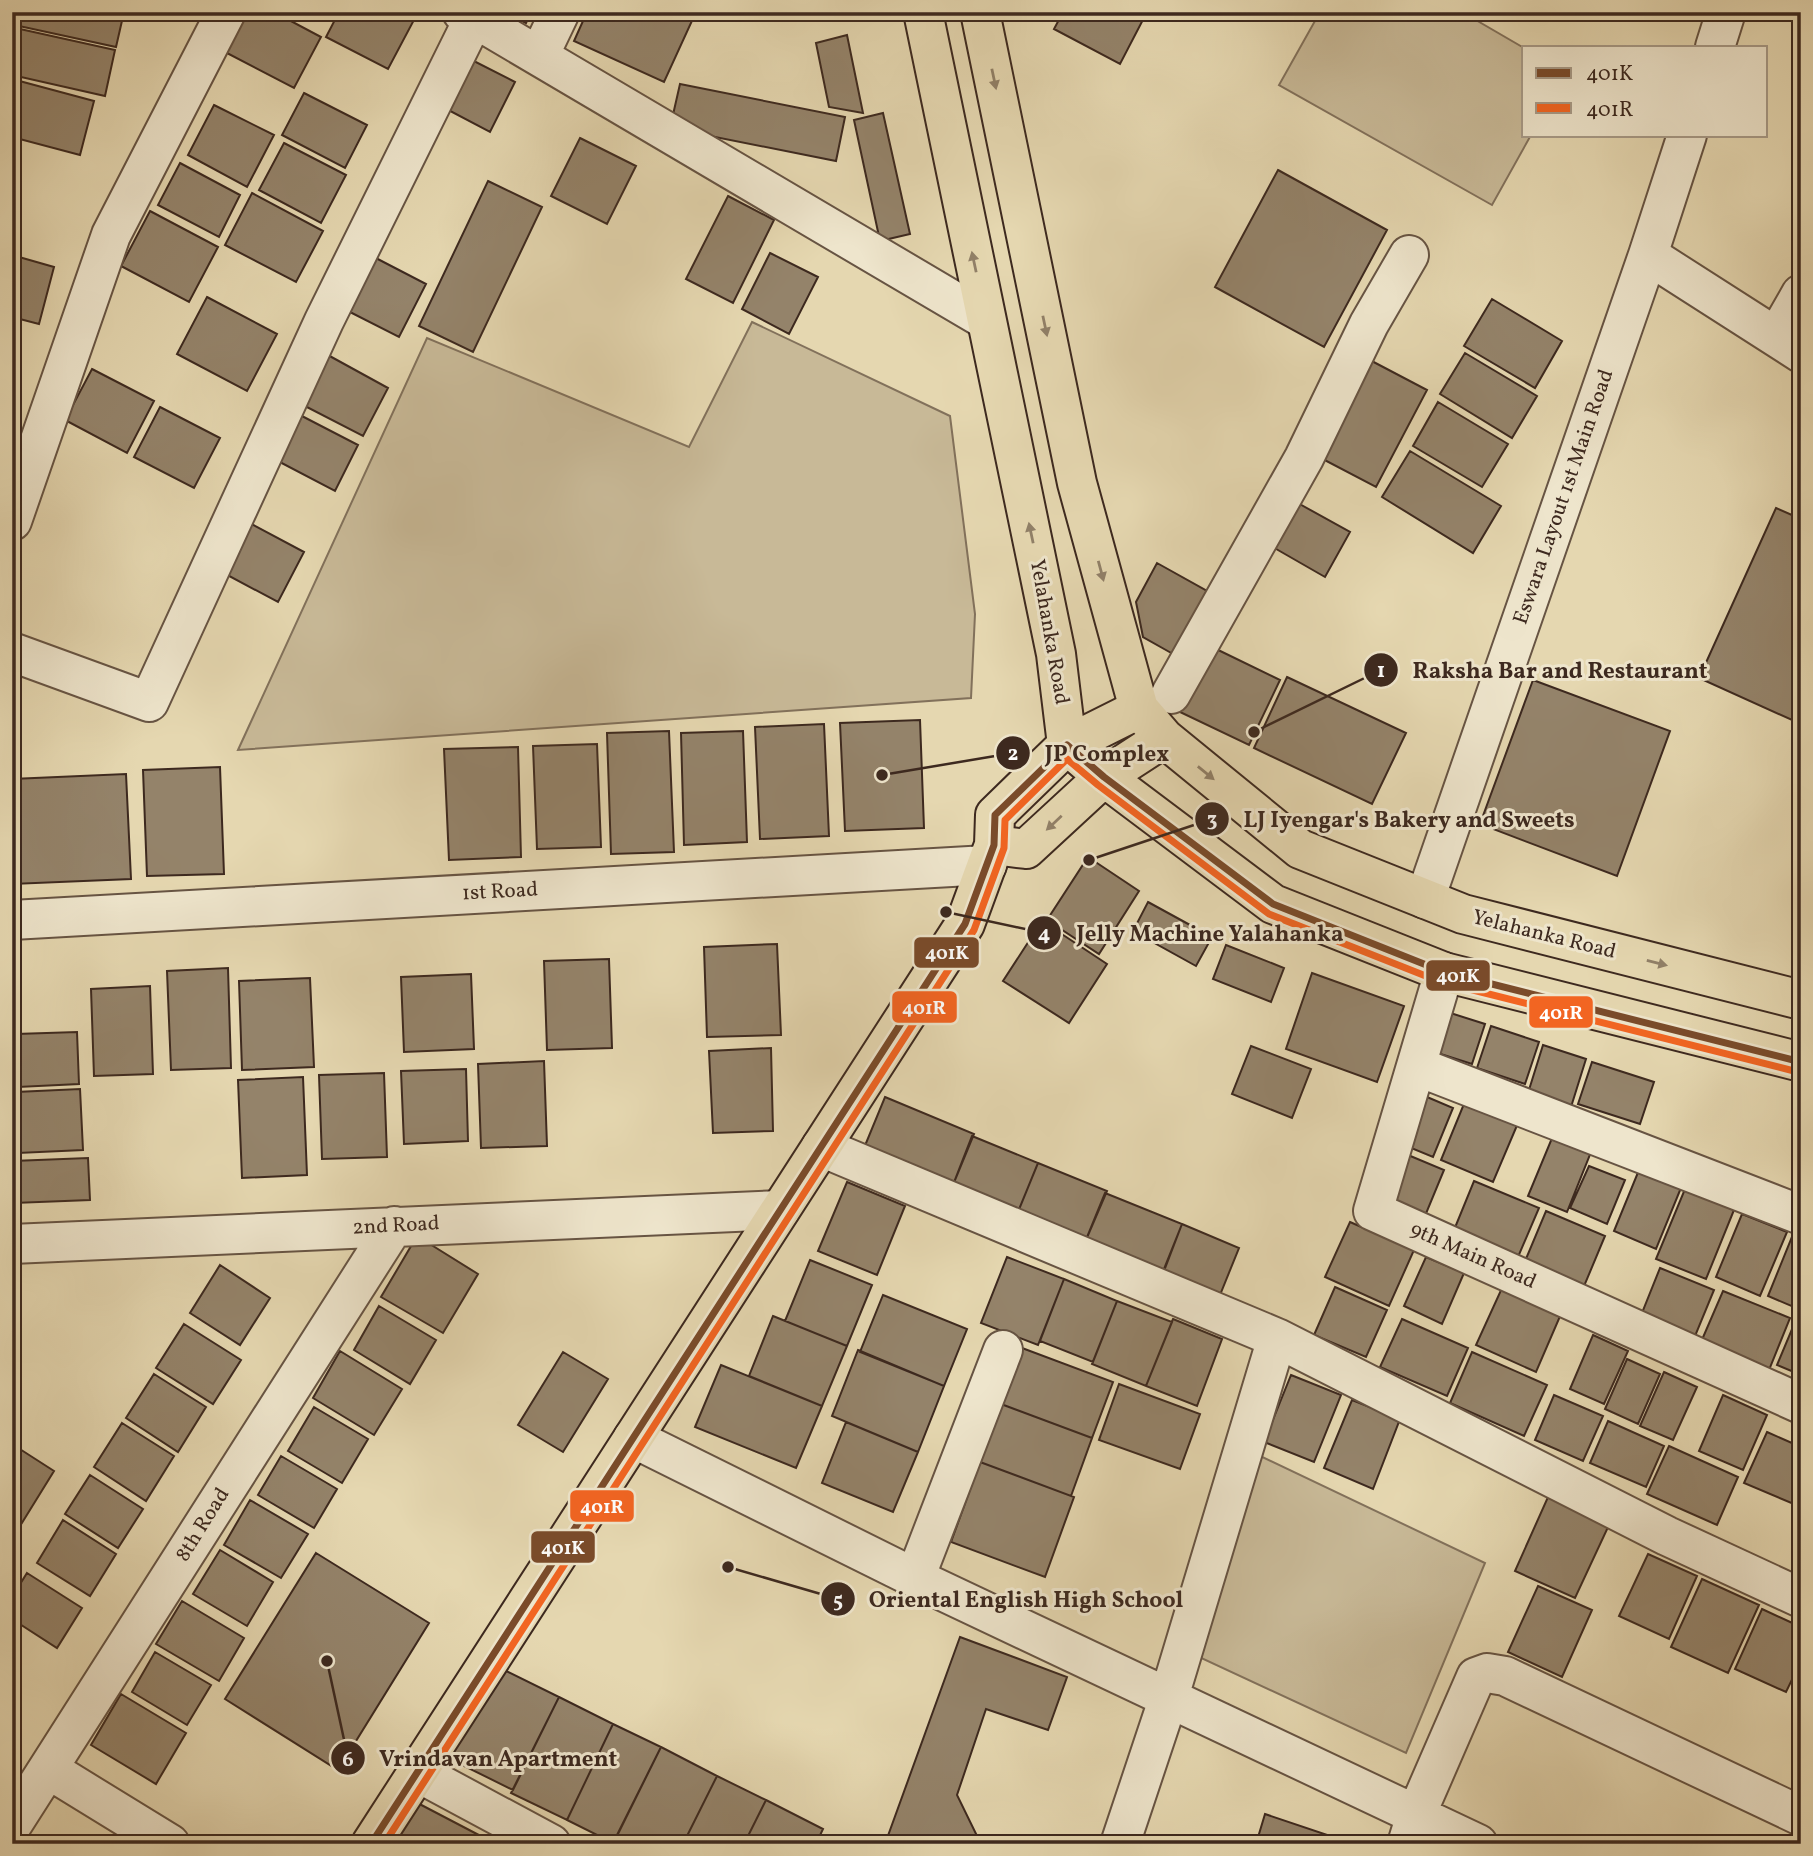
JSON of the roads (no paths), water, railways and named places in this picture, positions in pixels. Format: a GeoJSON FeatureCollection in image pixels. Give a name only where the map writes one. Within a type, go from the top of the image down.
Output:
{"type":"FeatureCollection","features":[{"type":"Feature","properties":{"kind":"main road","name":"Yelahanka Road"},"geometry":{"type":"LineString","coordinates":[[923,12],[1056,654],[1067,745]]}},
{"type":"Feature","properties":{"kind":"main road","name":"Yelahanka Road"},"geometry":{"type":"LineString","coordinates":[[980,12],[1077,483],[1155,702],[1164,738],[1300,849],[1463,914],[1801,1000]]}},
{"type":"Feature","properties":{"kind":"main road"},"geometry":{"type":"LineString","coordinates":[[371,1844],[965,924],[990,855],[995,815],[1067,745],[1155,702]]}},
{"type":"Feature","properties":{"kind":"main road"},"geometry":{"type":"LineString","coordinates":[[990,855],[1026,849],[1104,777],[1164,738]]}},
{"type":"Feature","properties":{"kind":"main road"},"geometry":{"type":"LineString","coordinates":[[1067,745],[1104,777],[1273,904],[1444,972],[1801,1062]]}},
{"type":"Feature","properties":{"kind":"street"},"geometry":{"type":"LineString","coordinates":[[12,521],[111,235],[226,12]]}},
{"type":"Feature","properties":{"kind":"street"},"geometry":{"type":"LineString","coordinates":[[539,56],[560,12]]}},
{"type":"Feature","properties":{"kind":"street"},"geometry":{"type":"LineString","coordinates":[[1715,46],[1726,12]]}},
{"type":"Feature","properties":{"kind":"street"},"geometry":{"type":"LineString","coordinates":[[12,652],[149,702],[468,15],[986,320]]}},
{"type":"Feature","properties":{"kind":"street","name":"Eswara Layout 1st Main Road"},"geometry":{"type":"LineString","coordinates":[[1425,899],[1648,255],[1686,136]]}},
{"type":"Feature","properties":{"kind":"street"},"geometry":{"type":"LineString","coordinates":[[1155,702],[1304,458],[1369,324],[1409,255]]}},
{"type":"Feature","properties":{"kind":"street"},"geometry":{"type":"LineString","coordinates":[[1648,255],[1789,344],[1801,294]]}},
{"type":"Feature","properties":{"kind":"street","name":"1st Road"},"geometry":{"type":"LineString","coordinates":[[12,920],[990,855]]}},
{"type":"Feature","properties":{"kind":"street","name":"9th Main Road"},"geometry":{"type":"LineString","coordinates":[[1444,972],[1373,1210],[1801,1404]]}},
{"type":"Feature","properties":{"kind":"street"},"geometry":{"type":"LineString","coordinates":[[1416,1066],[1801,1215]]}},
{"type":"Feature","properties":{"kind":"street"},"geometry":{"type":"LineString","coordinates":[[821,1147],[1277,1338],[1667,1536],[1801,1598]]}},
{"type":"Feature","properties":{"kind":"street","name":"2nd Road"},"geometry":{"type":"LineString","coordinates":[[12,1244],[780,1210]]}},
{"type":"Feature","properties":{"kind":"street","name":"8th Road"},"geometry":{"type":"LineString","coordinates":[[12,1825],[394,1226]]}},
{"type":"Feature","properties":{"kind":"street"},"geometry":{"type":"LineString","coordinates":[[1120,1844],[1169,1697],[1277,1338]]}},
{"type":"Feature","properties":{"kind":"street"},"geometry":{"type":"LineString","coordinates":[[915,1577],[1003,1350]]}},
{"type":"Feature","properties":{"kind":"street"},"geometry":{"type":"LineString","coordinates":[[633,1438],[915,1577],[1169,1697],[1412,1829],[1478,1844]]}},
{"type":"Feature","properties":{"kind":"street"},"geometry":{"type":"LineString","coordinates":[[1412,1829],[1476,1676],[1487,1673],[1504,1676],[1801,1816]]}},
{"type":"Feature","properties":{"kind":"street"},"geometry":{"type":"LineString","coordinates":[[47,1769],[170,1844]]}},
{"type":"Feature","properties":{"kind":"street"},"geometry":{"type":"LineString","coordinates":[[417,1772],[551,1844]]}},
{"type":"Feature","properties":{"kind":"place","name":"Raksha Bar and Restaurant"},"geometry":{"type":"Point","coordinates":[1254,732]}},
{"type":"Feature","properties":{"kind":"place","name":"JP Complex"},"geometry":{"type":"Point","coordinates":[882,775]}},
{"type":"Feature","properties":{"kind":"place","name":"LJ Iyengar's Bakery and Sweets"},"geometry":{"type":"Point","coordinates":[1089,860]}},
{"type":"Feature","properties":{"kind":"place","name":"Jelly Machine Yalahanka"},"geometry":{"type":"Point","coordinates":[946,912]}},
{"type":"Feature","properties":{"kind":"place","name":"Oriental English High School"},"geometry":{"type":"Point","coordinates":[728,1567]}},
{"type":"Feature","properties":{"kind":"place","name":"Vrindavan Apartment"},"geometry":{"type":"Point","coordinates":[327,1661]}}]}
